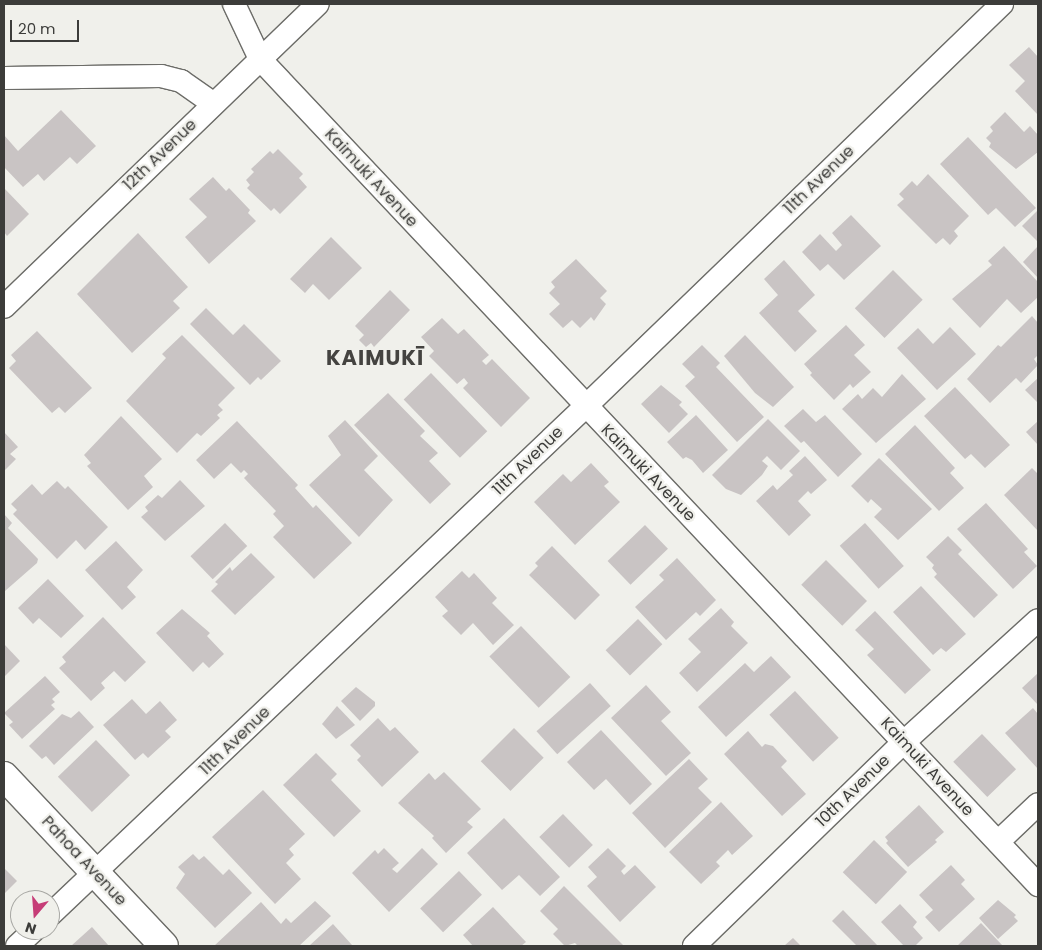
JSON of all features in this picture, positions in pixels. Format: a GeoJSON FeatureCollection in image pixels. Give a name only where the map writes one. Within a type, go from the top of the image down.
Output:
{"type":"FeatureCollection","features":[{"type":"Feature","properties":{"kind":"street","name":"Kaimuki Avenue"},"geometry":{"type":"LineString","coordinates":[[234,4],[260,60],[585,407],[1038,885]]}},
{"type":"Feature","properties":{"kind":"street","name":"12th Avenue"},"geometry":{"type":"LineString","coordinates":[[4,307],[213,103],[318,4]]}},
{"type":"Feature","properties":{"kind":"street","name":"11th Avenue"},"geometry":{"type":"LineString","coordinates":[[60,906],[96,874],[585,407],[1002,4]]}},
{"type":"Feature","properties":{"kind":"street"},"geometry":{"type":"LineString","coordinates":[[4,78],[160,76],[181,81],[213,103]]}},
{"type":"Feature","properties":{"kind":"street","name":"10th Avenue"},"geometry":{"type":"LineString","coordinates":[[694,946],[904,742],[1038,620]]}},
{"type":"Feature","properties":{"kind":"street","name":"Pahoa Avenue"},"geometry":{"type":"LineString","coordinates":[[4,776],[164,946]]}},
{"type":"Feature","properties":{"kind":"street"},"geometry":{"type":"LineString","coordinates":[[998,842],[1038,804]]}},
{"type":"Feature","properties":{"kind":"building"},"geometry":{"type":"Polygon","coordinates":[[[1029,47],[1038,57],[1038,115],[1015,91],[1025,81],[1009,65],[1029,47]]]}},
{"type":"Feature","properties":{"kind":"building"},"geometry":{"type":"Polygon","coordinates":[[[61,110],[96,146],[77,164],[70,157],[44,181],[38,174],[23,187],[4,167],[4,135],[18,151],[61,110]]]}},
{"type":"Feature","properties":{"kind":"building"},"geometry":{"type":"Polygon","coordinates":[[[1005,112],[1024,132],[1030,126],[1038,135],[1038,152],[1016,169],[989,147],[991,143],[986,138],[993,131],[990,127],[1005,112]]]}},
{"type":"Feature","properties":{"kind":"building"},"geometry":{"type":"Polygon","coordinates":[[[968,137],[1036,208],[1015,227],[996,208],[988,215],[940,164],[968,137]]]}},
{"type":"Feature","properties":{"kind":"building"},"geometry":{"type":"Polygon","coordinates":[[[278,149],[303,174],[299,178],[307,187],[280,214],[274,208],[271,211],[247,188],[250,185],[246,180],[254,172],[251,169],[270,151],[273,154],[278,149]]]}},
{"type":"Feature","properties":{"kind":"building"},"geometry":{"type":"Polygon","coordinates":[[[928,174],[969,216],[954,231],[958,236],[950,245],[943,238],[936,244],[897,205],[904,199],[899,194],[912,181],[917,186],[928,174]]]}},
{"type":"Feature","properties":{"kind":"building"},"geometry":{"type":"Polygon","coordinates":[[[213,177],[226,191],[229,188],[250,210],[248,213],[256,221],[209,264],[185,237],[207,217],[189,199],[213,177]]]}},
{"type":"Feature","properties":{"kind":"building"},"geometry":{"type":"Polygon","coordinates":[[[4,188],[29,214],[7,236],[4,232],[4,188]]]}},
{"type":"Feature","properties":{"kind":"building"},"geometry":{"type":"Polygon","coordinates":[[[1038,210],[1038,242],[1022,226],[1038,210]]]}},
{"type":"Feature","properties":{"kind":"building"},"geometry":{"type":"Polygon","coordinates":[[[851,215],[881,246],[844,280],[828,264],[820,271],[802,252],[820,234],[836,251],[842,245],[832,233],[851,215]]]}},
{"type":"Feature","properties":{"kind":"building"},"geometry":{"type":"Polygon","coordinates":[[[138,233],[188,287],[173,301],[180,308],[132,353],[77,294],[138,233]]]}},
{"type":"Feature","properties":{"kind":"building"},"geometry":{"type":"Polygon","coordinates":[[[331,237],[362,268],[329,300],[313,284],[305,293],[290,279],[331,237]]]}},
{"type":"Feature","properties":{"kind":"building"},"geometry":{"type":"Polygon","coordinates":[[[1004,246],[1038,282],[1038,297],[1021,313],[1007,299],[980,328],[952,299],[992,265],[988,261],[1004,246]]]}},
{"type":"Feature","properties":{"kind":"building"},"geometry":{"type":"Polygon","coordinates":[[[1038,246],[1038,278],[1023,262],[1038,246]]]}},
{"type":"Feature","properties":{"kind":"building"},"geometry":{"type":"Polygon","coordinates":[[[576,259],[607,291],[600,298],[606,304],[594,321],[591,317],[580,328],[572,320],[563,328],[549,314],[560,304],[549,293],[555,287],[551,282],[576,259]]]}},
{"type":"Feature","properties":{"kind":"building"},"geometry":{"type":"Polygon","coordinates":[[[784,260],[815,295],[798,311],[817,331],[795,352],[759,313],[778,295],[764,279],[784,260]]]}},
{"type":"Feature","properties":{"kind":"building"},"geometry":{"type":"Polygon","coordinates":[[[893,270],[923,300],[885,338],[855,308],[893,270]]]}},
{"type":"Feature","properties":{"kind":"building"},"geometry":{"type":"Polygon","coordinates":[[[390,290],[410,310],[374,347],[371,343],[366,347],[359,340],[364,335],[355,326],[390,290]]]}},
{"type":"Feature","properties":{"kind":"building"},"geometry":{"type":"Polygon","coordinates":[[[206,308],[233,335],[244,324],[281,361],[261,380],[258,377],[250,385],[190,324],[206,308]]]}},
{"type":"Feature","properties":{"kind":"building"},"geometry":{"type":"Polygon","coordinates":[[[1032,316],[1038,323],[1038,355],[1034,359],[1038,365],[1021,383],[1016,378],[990,403],[967,379],[998,345],[1001,347],[1032,316]]]}},
{"type":"Feature","properties":{"kind":"building"},"geometry":{"type":"Polygon","coordinates":[[[442,318],[458,334],[464,329],[489,355],[482,361],[486,365],[492,359],[530,398],[501,427],[463,388],[468,383],[464,378],[457,384],[429,356],[434,351],[421,337],[442,318]]]}},
{"type":"Feature","properties":{"kind":"building"},"geometry":{"type":"Polygon","coordinates":[[[846,325],[865,345],[854,355],[871,372],[853,388],[850,384],[834,400],[810,375],[812,373],[804,364],[846,325]]]}},
{"type":"Feature","properties":{"kind":"building"},"geometry":{"type":"Polygon","coordinates":[[[950,327],[976,354],[937,390],[897,348],[918,328],[933,344],[950,327]]]}},
{"type":"Feature","properties":{"kind":"building"},"geometry":{"type":"Polygon","coordinates":[[[37,331],[92,388],[65,413],[59,407],[52,413],[9,368],[16,361],[11,355],[37,331]]]}},
{"type":"Feature","properties":{"kind":"building"},"geometry":{"type":"Polygon","coordinates":[[[182,335],[235,388],[218,405],[223,410],[217,415],[220,418],[201,436],[197,433],[177,453],[126,401],[166,358],[162,354],[182,335]]]}},
{"type":"Feature","properties":{"kind":"building"},"geometry":{"type":"Polygon","coordinates":[[[745,335],[794,387],[773,407],[755,393],[724,356],[745,335]]]}},
{"type":"Feature","properties":{"kind":"building"},"geometry":{"type":"Polygon","coordinates":[[[702,345],[720,363],[716,367],[764,417],[737,442],[685,386],[695,377],[682,364],[702,345]]]}},
{"type":"Feature","properties":{"kind":"building"},"geometry":{"type":"Polygon","coordinates":[[[431,373],[487,431],[460,458],[404,399],[431,373]]]}},
{"type":"Feature","properties":{"kind":"building"},"geometry":{"type":"Polygon","coordinates":[[[902,374],[926,399],[876,443],[842,409],[858,394],[862,399],[873,388],[882,397],[902,374]]]}},
{"type":"Feature","properties":{"kind":"building"},"geometry":{"type":"Polygon","coordinates":[[[1038,378],[1038,403],[1025,390],[1038,378]]]}},
{"type":"Feature","properties":{"kind":"building"},"geometry":{"type":"Polygon","coordinates":[[[661,385],[682,402],[679,405],[688,414],[669,433],[641,404],[661,385]]]}},
{"type":"Feature","properties":{"kind":"building"},"geometry":{"type":"Polygon","coordinates":[[[955,387],[1010,445],[985,468],[971,454],[965,459],[924,416],[955,387]]]}},
{"type":"Feature","properties":{"kind":"building"},"geometry":{"type":"Polygon","coordinates":[[[388,393],[425,431],[420,436],[438,453],[429,461],[451,484],[430,504],[354,425],[388,393]]]}},
{"type":"Feature","properties":{"kind":"building"},"geometry":{"type":"Polygon","coordinates":[[[803,409],[816,422],[825,415],[862,454],[838,477],[804,441],[801,443],[784,426],[803,409]]]}},
{"type":"Feature","properties":{"kind":"building"},"geometry":{"type":"Polygon","coordinates":[[[696,415],[728,450],[703,473],[692,460],[686,457],[683,459],[667,442],[696,415]]]}},
{"type":"Feature","properties":{"kind":"building"},"geometry":{"type":"Polygon","coordinates":[[[121,416],[162,459],[144,476],[153,487],[128,510],[87,466],[91,463],[84,455],[121,416]]]}},
{"type":"Feature","properties":{"kind":"building"},"geometry":{"type":"Polygon","coordinates":[[[768,419],[800,451],[781,470],[767,456],[762,461],[768,466],[762,475],[741,495],[726,489],[712,475],[768,419]]]}},
{"type":"Feature","properties":{"kind":"building"},"geometry":{"type":"Polygon","coordinates":[[[345,420],[378,456],[364,470],[393,500],[359,537],[309,485],[341,455],[328,436],[345,420]]]}},
{"type":"Feature","properties":{"kind":"building"},"geometry":{"type":"Polygon","coordinates":[[[237,421],[298,485],[295,488],[313,508],[316,505],[352,543],[314,579],[273,537],[284,526],[273,514],[276,511],[244,478],[248,474],[244,470],[241,473],[231,463],[214,479],[196,460],[237,421]]]}},
{"type":"Feature","properties":{"kind":"building"},"geometry":{"type":"Polygon","coordinates":[[[1038,421],[1038,445],[1026,432],[1038,421]]]}},
{"type":"Feature","properties":{"kind":"building"},"geometry":{"type":"Polygon","coordinates":[[[915,425],[955,468],[950,473],[964,488],[939,511],[885,454],[915,425]]]}},
{"type":"Feature","properties":{"kind":"building"},"geometry":{"type":"Polygon","coordinates":[[[4,432],[18,447],[10,454],[16,459],[4,471],[4,432]]]}},
{"type":"Feature","properties":{"kind":"building"},"geometry":{"type":"Polygon","coordinates":[[[805,456],[827,480],[811,494],[808,491],[798,501],[811,515],[789,536],[756,501],[773,485],[777,490],[793,475],[789,471],[805,456]]]}},
{"type":"Feature","properties":{"kind":"building"},"geometry":{"type":"Polygon","coordinates":[[[879,458],[932,509],[898,540],[874,517],[882,509],[871,499],[868,503],[851,486],[879,458]]]}},
{"type":"Feature","properties":{"kind":"building"},"geometry":{"type":"Polygon","coordinates":[[[591,463],[609,482],[604,486],[620,502],[575,545],[534,502],[563,474],[571,482],[591,463]]]}},
{"type":"Feature","properties":{"kind":"building"},"geometry":{"type":"Polygon","coordinates":[[[1032,468],[1038,474],[1038,531],[1004,495],[1032,468]]]}},
{"type":"Feature","properties":{"kind":"building"},"geometry":{"type":"Polygon","coordinates":[[[180,480],[205,506],[165,541],[141,517],[148,511],[145,507],[158,495],[162,498],[180,480]]]}},
{"type":"Feature","properties":{"kind":"building"},"geometry":{"type":"Polygon","coordinates":[[[57,481],[65,489],[68,486],[108,527],[85,550],[76,540],[57,559],[13,514],[17,510],[11,504],[32,484],[42,495],[57,481]]]}},
{"type":"Feature","properties":{"kind":"building"},"geometry":{"type":"Polygon","coordinates":[[[986,503],[1028,549],[1024,552],[1037,566],[1013,589],[957,529],[986,503]]]}},
{"type":"Feature","properties":{"kind":"building"},"geometry":{"type":"Polygon","coordinates":[[[4,514],[12,523],[8,528],[38,559],[37,563],[5,591],[4,514]]]}},
{"type":"Feature","properties":{"kind":"building"},"geometry":{"type":"Polygon","coordinates":[[[225,523],[247,546],[213,579],[190,556],[225,523]]]}},
{"type":"Feature","properties":{"kind":"building"},"geometry":{"type":"Polygon","coordinates":[[[865,523],[904,566],[879,589],[840,546],[865,523]]]}},
{"type":"Feature","properties":{"kind":"building"},"geometry":{"type":"Polygon","coordinates":[[[645,525],[668,549],[631,585],[608,561],[645,525]]]}},
{"type":"Feature","properties":{"kind":"building"},"geometry":{"type":"Polygon","coordinates":[[[948,536],[962,550],[958,554],[998,595],[974,618],[934,577],[937,574],[932,568],[934,565],[926,557],[948,536]]]}},
{"type":"Feature","properties":{"kind":"building"},"geometry":{"type":"Polygon","coordinates":[[[116,541],[143,570],[127,587],[136,597],[122,610],[85,570],[116,541]]]}},
{"type":"Feature","properties":{"kind":"building"},"geometry":{"type":"Polygon","coordinates":[[[552,546],[600,595],[575,620],[529,575],[538,566],[535,563],[552,546]]]}},
{"type":"Feature","properties":{"kind":"building"},"geometry":{"type":"Polygon","coordinates":[[[251,553],[275,577],[235,615],[211,591],[218,584],[215,582],[230,567],[232,571],[251,553]]]}},
{"type":"Feature","properties":{"kind":"building"},"geometry":{"type":"Polygon","coordinates":[[[677,558],[716,600],[700,616],[696,612],[666,640],[635,607],[664,580],[659,575],[677,558]]]}},
{"type":"Feature","properties":{"kind":"building"},"geometry":{"type":"Polygon","coordinates":[[[826,560],[867,601],[842,626],[801,585],[826,560]]]}},
{"type":"Feature","properties":{"kind":"building"},"geometry":{"type":"Polygon","coordinates":[[[462,571],[469,578],[474,573],[497,598],[492,603],[514,625],[493,645],[473,623],[461,635],[442,616],[448,611],[435,597],[462,571]]]}},
{"type":"Feature","properties":{"kind":"building"},"geometry":{"type":"Polygon","coordinates":[[[48,579],[84,616],[61,638],[39,618],[33,624],[18,608],[48,579]]]}},
{"type":"Feature","properties":{"kind":"building"},"geometry":{"type":"Polygon","coordinates":[[[921,586],[966,634],[946,652],[941,648],[933,655],[893,612],[921,586]]]}},
{"type":"Feature","properties":{"kind":"building"},"geometry":{"type":"Polygon","coordinates":[[[721,608],[734,622],[731,626],[748,643],[697,692],[679,673],[701,652],[688,639],[721,608]]]}},
{"type":"Feature","properties":{"kind":"building"},"geometry":{"type":"Polygon","coordinates":[[[182,609],[210,633],[207,636],[224,654],[209,668],[203,662],[193,672],[156,633],[182,609]]]}},
{"type":"Feature","properties":{"kind":"building"},"geometry":{"type":"Polygon","coordinates":[[[875,611],[931,670],[905,694],[867,655],[874,649],[855,630],[875,611]]]}},
{"type":"Feature","properties":{"kind":"building"},"geometry":{"type":"Polygon","coordinates":[[[103,617],[146,662],[125,682],[114,671],[101,683],[105,688],[91,701],[59,668],[66,662],[62,657],[103,617]]]}},
{"type":"Feature","properties":{"kind":"building"},"geometry":{"type":"Polygon","coordinates":[[[638,619],[662,644],[630,675],[606,650],[638,619]]]}},
{"type":"Feature","properties":{"kind":"building"},"geometry":{"type":"Polygon","coordinates":[[[521,626],[570,677],[539,708],[489,657],[521,626]]]}},
{"type":"Feature","properties":{"kind":"building"},"geometry":{"type":"Polygon","coordinates":[[[4,644],[20,661],[4,677],[4,644]]]}},
{"type":"Feature","properties":{"kind":"building"},"geometry":{"type":"Polygon","coordinates":[[[771,656],[791,677],[726,737],[698,707],[745,663],[754,672],[771,656]]]}},
{"type":"Feature","properties":{"kind":"building"},"geometry":{"type":"Polygon","coordinates":[[[1038,673],[1038,705],[1022,688],[1038,673]]]}},
{"type":"Feature","properties":{"kind":"building"},"geometry":{"type":"Polygon","coordinates":[[[45,676],[60,692],[52,699],[55,702],[51,705],[55,709],[22,739],[9,725],[13,722],[4,713],[45,676]]]}},
{"type":"Feature","properties":{"kind":"building"},"geometry":{"type":"Polygon","coordinates":[[[590,683],[611,706],[557,754],[536,731],[590,683]]]}},
{"type":"Feature","properties":{"kind":"building"},"geometry":{"type":"Polygon","coordinates":[[[646,685],[671,712],[661,721],[691,753],[666,776],[611,718],[646,685]]]}},
{"type":"Feature","properties":{"kind":"building"},"geometry":{"type":"Polygon","coordinates":[[[356,687],[375,702],[375,706],[360,721],[341,701],[356,687]]]}},
{"type":"Feature","properties":{"kind":"building"},"geometry":{"type":"Polygon","coordinates":[[[795,691],[839,738],[813,762],[769,715],[795,691]]]}},
{"type":"Feature","properties":{"kind":"building"},"geometry":{"type":"Polygon","coordinates":[[[132,699],[146,714],[160,701],[177,720],[165,731],[171,737],[148,758],[143,753],[135,760],[103,725],[132,699]]]}},
{"type":"Feature","properties":{"kind":"building"},"geometry":{"type":"Polygon","coordinates":[[[337,706],[355,725],[336,739],[322,724],[337,706]]]}},
{"type":"Feature","properties":{"kind":"building"},"geometry":{"type":"Polygon","coordinates":[[[1033,708],[1038,714],[1038,769],[1005,733],[1033,708]]]}},
{"type":"Feature","properties":{"kind":"building"},"geometry":{"type":"Polygon","coordinates":[[[79,711],[94,727],[54,765],[46,756],[42,759],[29,746],[62,714],[71,718],[79,711]]]}},
{"type":"Feature","properties":{"kind":"building"},"geometry":{"type":"Polygon","coordinates":[[[378,718],[390,731],[395,727],[419,752],[382,787],[357,760],[361,756],[350,745],[378,718]]]}},
{"type":"Feature","properties":{"kind":"building"},"geometry":{"type":"Polygon","coordinates":[[[514,728],[544,758],[510,791],[481,761],[514,728]]]}},
{"type":"Feature","properties":{"kind":"building"},"geometry":{"type":"Polygon","coordinates":[[[601,730],[652,784],[630,805],[606,779],[594,790],[567,762],[601,730]]]}},
{"type":"Feature","properties":{"kind":"building"},"geometry":{"type":"Polygon","coordinates":[[[748,731],[762,747],[765,744],[773,746],[787,761],[781,767],[806,794],[782,816],[724,754],[748,731]]]}},
{"type":"Feature","properties":{"kind":"building"},"geometry":{"type":"Polygon","coordinates":[[[982,734],[1016,769],[987,797],[953,762],[982,734]]]}},
{"type":"Feature","properties":{"kind":"building"},"geometry":{"type":"Polygon","coordinates":[[[96,740],[130,775],[92,812],[58,777],[96,740]]]}},
{"type":"Feature","properties":{"kind":"building"},"geometry":{"type":"Polygon","coordinates":[[[316,753],[337,774],[331,780],[361,811],[334,837],[283,785],[316,753]]]}},
{"type":"Feature","properties":{"kind":"building"},"geometry":{"type":"Polygon","coordinates":[[[689,759],[708,779],[698,788],[712,802],[665,848],[632,813],[689,759]]]}},
{"type":"Feature","properties":{"kind":"building"},"geometry":{"type":"Polygon","coordinates":[[[444,772],[481,809],[467,822],[473,827],[446,853],[432,838],[434,836],[398,803],[429,773],[435,780],[444,772]]]}},
{"type":"Feature","properties":{"kind":"building"},"geometry":{"type":"Polygon","coordinates":[[[263,790],[305,834],[289,849],[294,855],[286,863],[301,879],[275,904],[212,837],[263,790]]]}},
{"type":"Feature","properties":{"kind":"building"},"geometry":{"type":"Polygon","coordinates":[[[721,802],[753,836],[732,855],[728,850],[716,862],[720,866],[701,884],[669,852],[721,802]]]}},
{"type":"Feature","properties":{"kind":"building"},"geometry":{"type":"Polygon","coordinates":[[[919,805],[944,832],[935,840],[937,842],[908,867],[886,843],[888,841],[885,837],[919,805]]]}},
{"type":"Feature","properties":{"kind":"building"},"geometry":{"type":"Polygon","coordinates":[[[563,814],[593,845],[569,868],[539,837],[563,814]]]}},
{"type":"Feature","properties":{"kind":"building"},"geometry":{"type":"Polygon","coordinates":[[[504,818],[560,877],[540,896],[519,875],[502,890],[467,853],[504,818]]]}},
{"type":"Feature","properties":{"kind":"building"},"geometry":{"type":"Polygon","coordinates":[[[874,840],[907,872],[876,904],[843,872],[874,840]]]}},
{"type":"Feature","properties":{"kind":"building"},"geometry":{"type":"Polygon","coordinates":[[[384,848],[399,863],[392,869],[397,873],[422,848],[438,864],[389,912],[352,873],[375,850],[378,854],[384,848]]]}},
{"type":"Feature","properties":{"kind":"building"},"geometry":{"type":"Polygon","coordinates":[[[608,848],[626,866],[621,871],[624,875],[635,865],[656,887],[620,922],[587,886],[597,877],[588,867],[608,848]]]}},
{"type":"Feature","properties":{"kind":"building"},"geometry":{"type":"Polygon","coordinates":[[[193,854],[199,860],[204,856],[223,875],[229,869],[252,893],[215,928],[176,888],[185,874],[178,867],[193,854]]]}},
{"type":"Feature","properties":{"kind":"building"},"geometry":{"type":"Polygon","coordinates":[[[951,865],[965,880],[961,884],[975,899],[939,932],[925,917],[933,910],[919,895],[951,865]]]}},
{"type":"Feature","properties":{"kind":"building"},"geometry":{"type":"Polygon","coordinates":[[[4,868],[17,881],[4,894],[4,868]]]}},
{"type":"Feature","properties":{"kind":"building"},"geometry":{"type":"Polygon","coordinates":[[[459,871],[482,895],[443,932],[420,909],[459,871]]]}},
{"type":"Feature","properties":{"kind":"building"},"geometry":{"type":"Polygon","coordinates":[[[564,886],[624,946],[578,946],[575,943],[565,946],[553,934],[558,929],[540,911],[564,886]]]}},
{"type":"Feature","properties":{"kind":"building"},"geometry":{"type":"Polygon","coordinates":[[[998,900],[1016,915],[1014,917],[1018,921],[998,939],[979,918],[998,900]]]}},
{"type":"Feature","properties":{"kind":"building"},"geometry":{"type":"Polygon","coordinates":[[[315,901],[331,916],[299,946],[214,946],[261,902],[281,924],[286,918],[291,923],[315,901]]]}},
{"type":"Feature","properties":{"kind":"building"},"geometry":{"type":"Polygon","coordinates":[[[900,904],[917,922],[913,927],[923,938],[915,946],[904,946],[881,922],[900,904]]]}},
{"type":"Feature","properties":{"kind":"building"},"geometry":{"type":"Polygon","coordinates":[[[493,907],[526,942],[521,946],[473,946],[463,935],[493,907]]]}},
{"type":"Feature","properties":{"kind":"building"},"geometry":{"type":"Polygon","coordinates":[[[843,910],[878,946],[857,946],[832,921],[843,910]]]}},
{"type":"Feature","properties":{"kind":"building"},"geometry":{"type":"Polygon","coordinates":[[[981,923],[1003,946],[957,946],[981,923]]]}},
{"type":"Feature","properties":{"kind":"building"},"geometry":{"type":"Polygon","coordinates":[[[333,924],[352,945],[309,946],[333,924]]]}},
{"type":"Feature","properties":{"kind":"building"},"geometry":{"type":"Polygon","coordinates":[[[92,927],[109,946],[71,946],[92,927]]]}},
{"type":"Feature","properties":{"kind":"building"},"geometry":{"type":"Polygon","coordinates":[[[793,938],[801,946],[784,946],[793,938]]]}},
{"type":"Feature","properties":{"kind":"district","name":"KAIMUKĪ"},"geometry":{"type":"Point","coordinates":[375,358]}}]}
